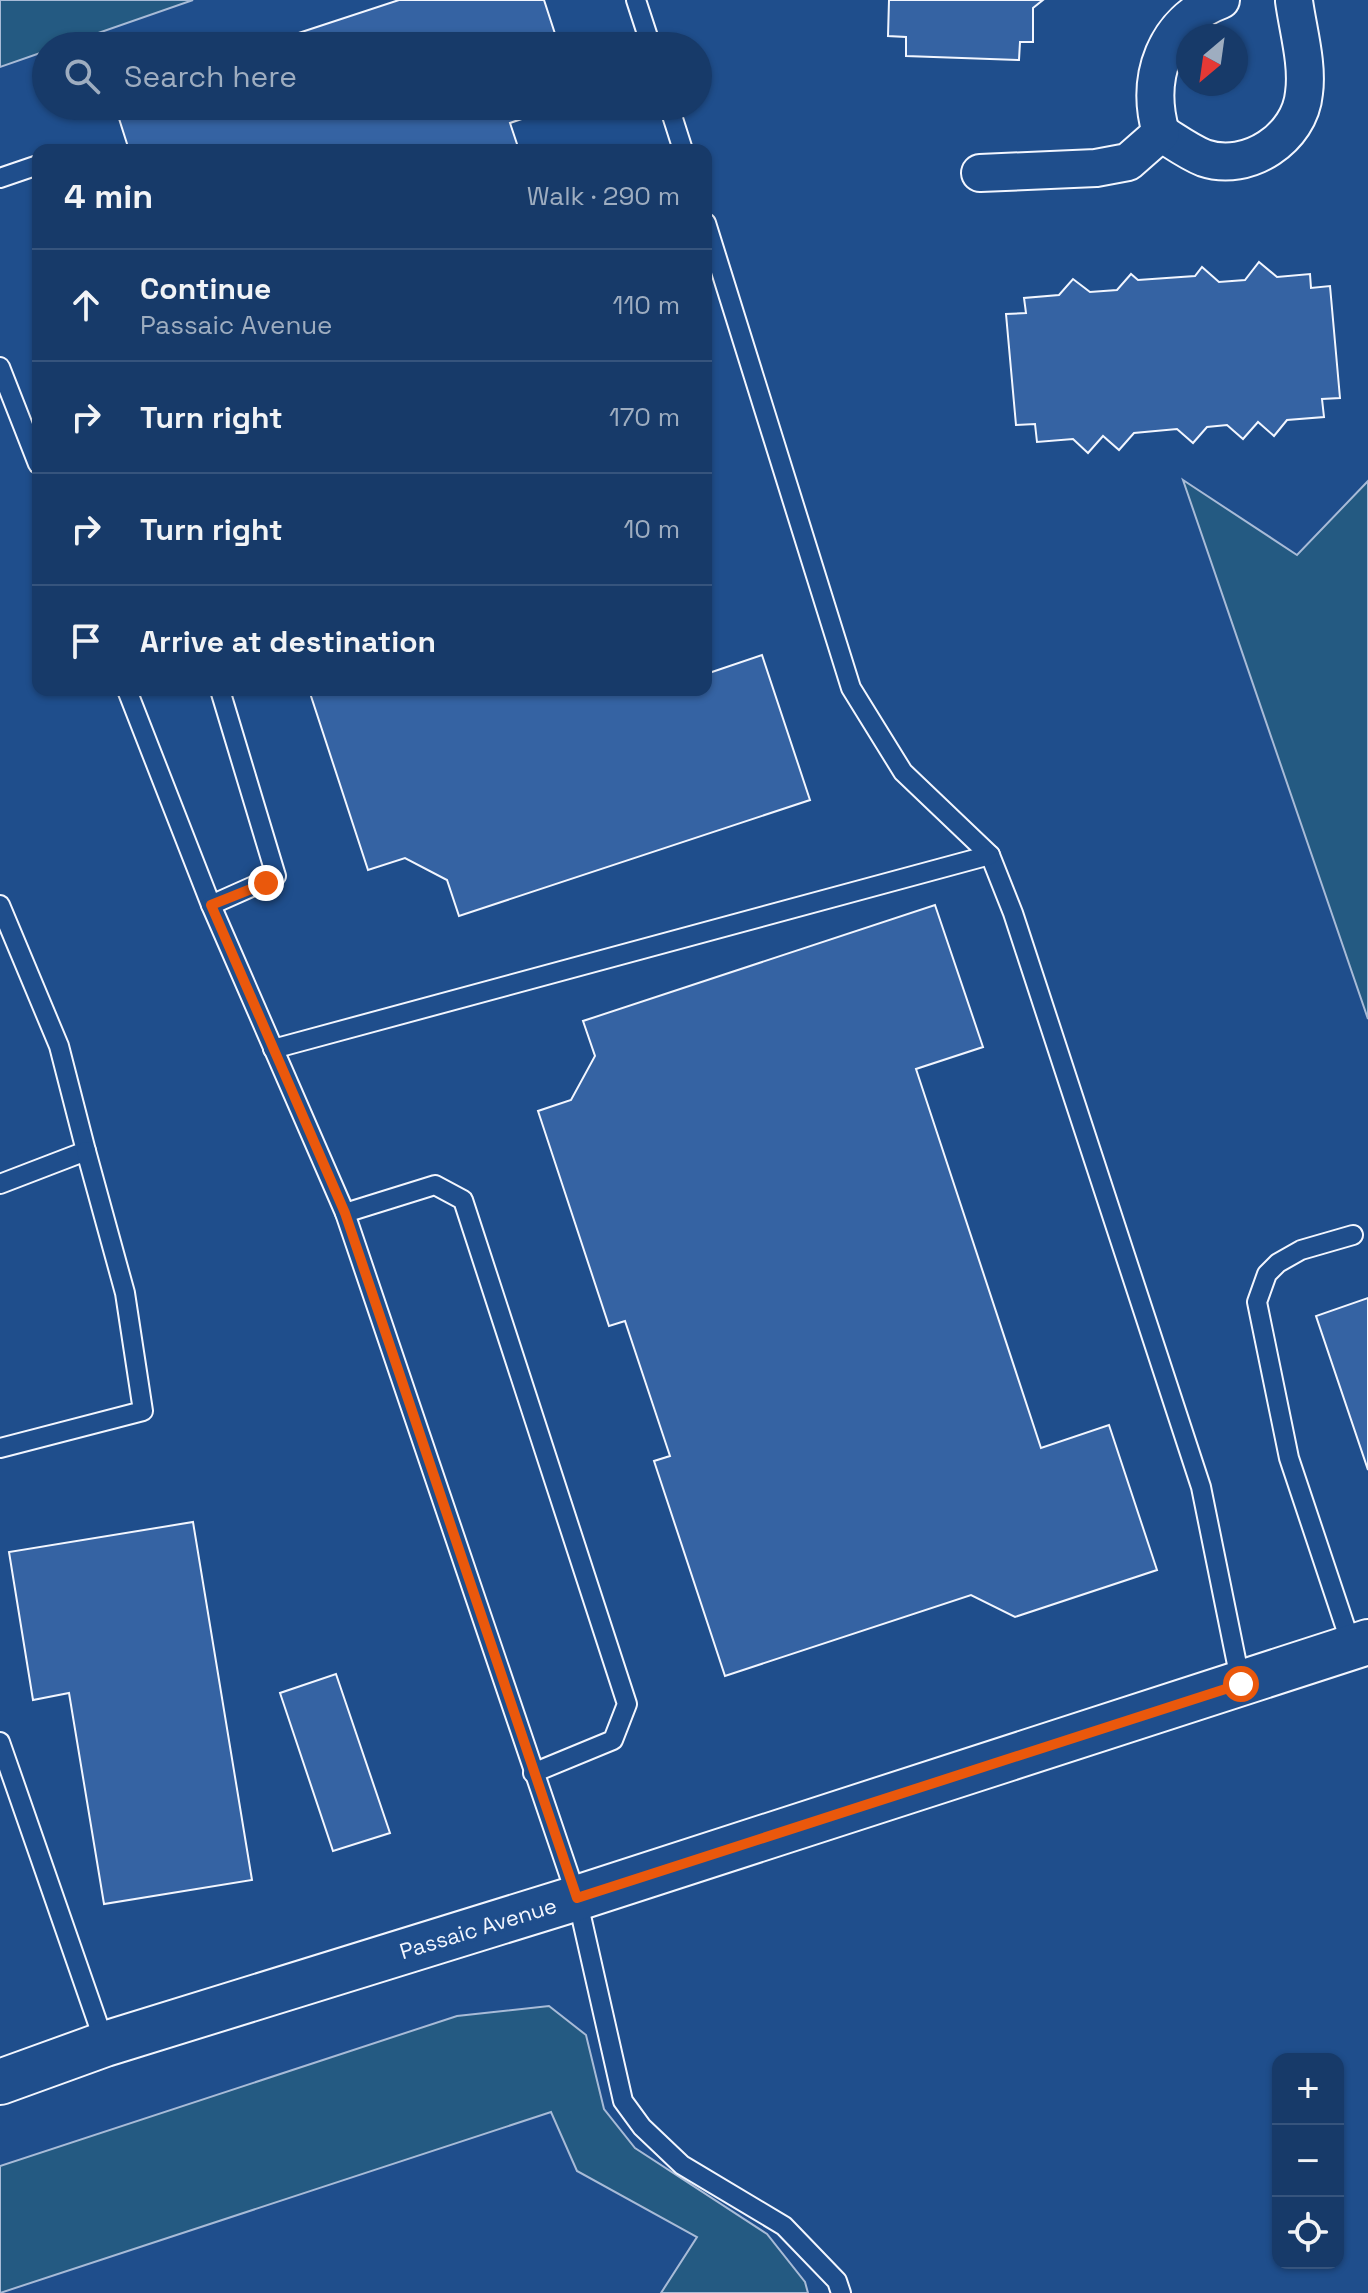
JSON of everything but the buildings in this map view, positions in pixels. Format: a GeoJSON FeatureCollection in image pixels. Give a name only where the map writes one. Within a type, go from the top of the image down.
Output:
{"type":"FeatureCollection","features":[{"type":"Feature","properties":{"kind":"main road","name":"Passaic Avenue"},"geometry":{"type":"LineString","coordinates":[[0,2082],[105,2044],[577,1898],[1360,1644]]}},
{"type":"Feature","properties":{"kind":"street"},"geometry":{"type":"LineString","coordinates":[[1161,133],[1154,90],[1165,48],[1192,15],[1221,0]]}},
{"type":"Feature","properties":{"kind":"street"},"geometry":{"type":"LineString","coordinates":[[1280,0],[1302,0]]}},
{"type":"Feature","properties":{"kind":"street"},"geometry":{"type":"LineString","coordinates":[[1161,133],[1204,158],[1223,161],[1261,153],[1278,142],[1291,128],[1304,95],[1294,1]]}},
{"type":"Feature","properties":{"kind":"street"},"geometry":{"type":"LineString","coordinates":[[980,173],[1096,168],[1128,162],[1161,133]]}},
{"type":"Feature","properties":{"kind":"lane"},"geometry":{"type":"LineString","coordinates":[[636,0],[646,32]]}},
{"type":"Feature","properties":{"kind":"lane"},"geometry":{"type":"LineString","coordinates":[[673,120],[681,144]]}},
{"type":"Feature","properties":{"kind":"lane"},"geometry":{"type":"LineString","coordinates":[[0,178],[32,167]]}},
{"type":"Feature","properties":{"kind":"lane"},"geometry":{"type":"LineString","coordinates":[[712,242],[851,688],[903,772],[990,855],[1013,913],[1201,1487],[1241,1684]]}},
{"type":"Feature","properties":{"kind":"lane"},"geometry":{"type":"LineString","coordinates":[[0,367],[32,449]]}},
{"type":"Feature","properties":{"kind":"lane"},"geometry":{"type":"LineString","coordinates":[[129,696],[211,905],[345,1213],[577,1898],[623,2101],[642,2127],[682,2165],[784,2226],[837,2281],[841,2293]]}},
{"type":"Feature","properties":{"kind":"lane"},"geometry":{"type":"LineString","coordinates":[[211,905],[276,876],[222,696]]}},
{"type":"Feature","properties":{"kind":"lane"},"geometry":{"type":"LineString","coordinates":[[273,1049],[990,855]]}},
{"type":"Feature","properties":{"kind":"lane"},"geometry":{"type":"LineString","coordinates":[[0,905],[59,1046],[125,1293],[143,1411],[0,1448]]}},
{"type":"Feature","properties":{"kind":"lane"},"geometry":{"type":"LineString","coordinates":[[0,1184],[86,1151]]}},
{"type":"Feature","properties":{"kind":"lane"},"geometry":{"type":"LineString","coordinates":[[345,1213],[435,1185],[463,1200],[627,1704],[613,1740],[533,1773]]}},
{"type":"Feature","properties":{"kind":"lane"},"geometry":{"type":"LineString","coordinates":[[1353,1235],[1301,1250],[1278,1263],[1267,1274],[1257,1302],[1289,1458],[1360,1644]]}},
{"type":"Feature","properties":{"kind":"lane"},"geometry":{"type":"LineString","coordinates":[[0,1742],[105,2044]]}},
{"type":"Feature","properties":{"kind":"shaded area"},"geometry":{"type":"Polygon","coordinates":[[[0,0],[193,0],[101,32],[32,32],[32,56],[0,67],[0,0]]]}},
{"type":"Feature","properties":{"kind":"shaded area"},"geometry":{"type":"Polygon","coordinates":[[[1183,480],[1297,555],[1368,481],[1368,1019],[1183,480]]]}},
{"type":"Feature","properties":{"kind":"shaded area"},"geometry":{"type":"Polygon","coordinates":[[[549,2006],[586,2035],[604,2109],[635,2148],[767,2234],[805,2282],[808,2293],[661,2293],[697,2237],[577,2171],[551,2112],[0,2293],[0,2166],[457,2016],[549,2006]]]}},
{"type":"Feature","properties":{"kind":"route"},"geometry":{"type":"LineString","coordinates":[[266,883],[211,905],[345,1213],[577,1898],[1241,1684]]}}]}
